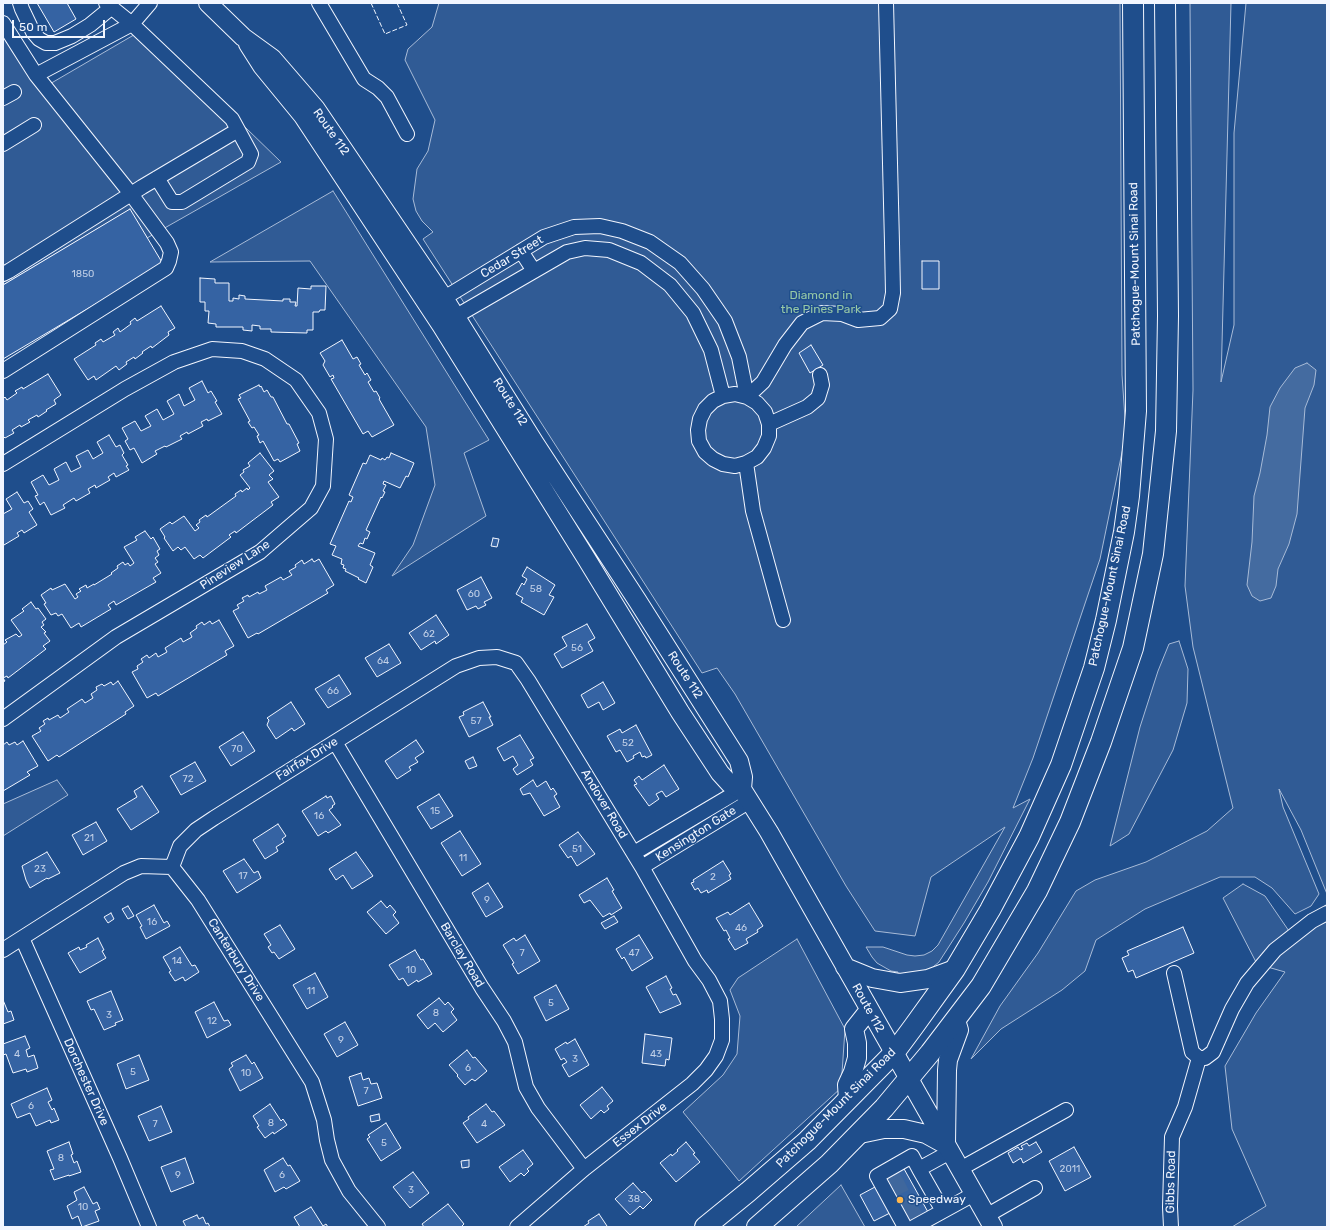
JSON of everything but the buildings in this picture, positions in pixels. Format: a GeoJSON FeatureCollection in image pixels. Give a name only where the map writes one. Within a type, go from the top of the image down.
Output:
{"type":"FeatureCollection","features":[{"type":"Feature","properties":{"kind":"highway","name":"Patchogue-Mount Sinai Road"},"geometry":{"type":"LineString","coordinates":[[704,1227],[748,1192],[807,1141],[894,1053],[955,969],[990,910],[1029,837],[1061,765],[1094,668],[1124,532],[1129,496],[1136,410],[1133,3]]}},
{"type":"Feature","properties":{"kind":"highway"},"geometry":{"type":"LineString","coordinates":[[757,1227],[829,1164],[887,1105],[956,1020],[981,986],[1037,891],[1070,822],[1102,742],[1133,648],[1153,554],[1166,431],[1168,293],[1165,3]]}},
{"type":"Feature","properties":{"kind":"highway"},"geometry":{"type":"LineString","coordinates":[[1109,604],[1141,609]]}},
{"type":"Feature","properties":{"kind":"main road","name":"Route 112"},"geometry":{"type":"LineString","coordinates":[[208,3],[243,37],[262,66],[303,116],[437,302],[712,761],[730,784],[746,795]]}},
{"type":"Feature","properties":{"kind":"main road","name":"Route 112"},"geometry":{"type":"LineString","coordinates":[[448,320],[534,442],[641,606],[739,761],[744,777],[746,795],[990,1222]]}},
{"type":"Feature","properties":{"kind":"main road"},"geometry":{"type":"LineString","coordinates":[[845,967],[858,974],[900,983],[928,979],[955,969]]}},
{"type":"Feature","properties":{"kind":"main road"},"geometry":{"type":"LineString","coordinates":[[848,1099],[847,1085],[857,1058],[857,1043],[854,1029],[869,1010]]}},
{"type":"Feature","properties":{"kind":"main road"},"geometry":{"type":"LineString","coordinates":[[948,1148],[946,1070],[959,1030],[956,1020]]}},
{"type":"Feature","properties":{"kind":"main road"},"geometry":{"type":"LineString","coordinates":[[860,1134],[884,1129],[904,1129],[926,1134],[948,1148]]}},
{"type":"Feature","properties":{"kind":"street"},"geometry":{"type":"LineString","coordinates":[[20,3],[36,36],[42,41],[51,43],[55,43],[72,36],[90,25],[109,5],[132,24],[232,119],[251,154],[248,162],[182,202],[172,202],[157,178]]}},
{"type":"Feature","properties":{"kind":"street"},"geometry":{"type":"LineString","coordinates":[[36,75],[132,24],[150,3]]}},
{"type":"Feature","properties":{"kind":"street"},"geometry":{"type":"LineString","coordinates":[[319,3],[364,78],[378,88],[387,98],[407,134]]}},
{"type":"Feature","properties":{"kind":"street"},"geometry":{"type":"LineString","coordinates":[[747,397],[763,382],[785,346],[802,323],[822,313],[842,314],[858,320],[880,318],[890,310],[893,292],[886,3]]}},
{"type":"Feature","properties":{"kind":"street"},"geometry":{"type":"LineString","coordinates":[[3,23],[36,75],[131,194],[167,243],[170,252],[169,261],[166,268],[3,371]]}},
{"type":"Feature","properties":{"kind":"street"},"geometry":{"type":"LineString","coordinates":[[3,144],[34,125]]}},
{"type":"Feature","properties":{"kind":"street"},"geometry":{"type":"LineString","coordinates":[[3,274],[157,178],[238,130]]}},
{"type":"Feature","properties":{"kind":"street","name":"Cedar Street"},"geometry":{"type":"LineString","coordinates":[[437,302],[544,237],[574,227],[600,226],[622,231],[650,242],[680,263],[703,289],[726,321],[739,356],[747,397]]}},
{"type":"Feature","properties":{"kind":"street","name":"Cedar Street"},"geometry":{"type":"LineString","coordinates":[[448,320],[567,252],[585,248],[609,250],[641,263],[670,285],[693,313],[711,350],[723,396]]}},
{"type":"Feature","properties":{"kind":"street"},"geometry":{"type":"LineString","coordinates":[[521,251],[534,271]]}},
{"type":"Feature","properties":{"kind":"street","name":"Pineview Lane"},"geometry":{"type":"LineString","coordinates":[[3,464],[125,389],[174,362],[212,349],[242,351],[265,359],[296,380],[319,413],[326,439],[323,486],[311,508],[260,552],[116,637],[3,719]]}},
{"type":"Feature","properties":{"kind":"street"},"geometry":{"type":"LineString","coordinates":[[769,424],[807,407],[818,398],[822,385],[820,375]]}},
{"type":"Feature","properties":{"kind":"street"},"geometry":{"type":"LineString","coordinates":[[735,394],[747,397],[757,403],[765,412],[769,424],[769,436],[764,448],[757,457],[746,463],[735,466],[718,462],[705,452],[700,441],[698,430],[700,419],[705,409],[713,401],[723,396],[735,394]]}},
{"type":"Feature","properties":{"kind":"street"},"geometry":{"type":"LineString","coordinates":[[746,463],[753,511],[783,620]]}},
{"type":"Feature","properties":{"kind":"street","name":"Andover Road"},"geometry":{"type":"LineString","coordinates":[[456,666],[479,658],[497,657],[516,663],[528,680],[642,867],[695,961],[709,980],[720,1001]]}},
{"type":"Feature","properties":{"kind":"street","name":"Fairfax Drive"},"geometry":{"type":"LineString","coordinates":[[172,866],[180,846],[196,830],[456,666]]}},
{"type":"Feature","properties":{"kind":"street","name":"Barclay Road"},"geometry":{"type":"LineString","coordinates":[[335,742],[458,948],[504,1021],[514,1042],[526,1087],[538,1108],[584,1169]]}},
{"type":"Feature","properties":{"kind":"street","name":"Kensington Gate"},"geometry":{"type":"LineString","coordinates":[[634,854],[746,795]]}},
{"type":"Feature","properties":{"kind":"street","name":"Kensington Gate"},"geometry":{"type":"LineString","coordinates":[[642,867],[746,795]]}},
{"type":"Feature","properties":{"kind":"street"},"geometry":{"type":"LineString","coordinates":[[3,950],[124,873],[141,866],[172,866]]}},
{"type":"Feature","properties":{"kind":"street","name":"Canterbury Drive"},"geometry":{"type":"LineString","coordinates":[[172,866],[198,900],[312,1082],[324,1120],[326,1140],[332,1160],[349,1191],[378,1227]]}},
{"type":"Feature","properties":{"kind":"street"},"geometry":{"type":"LineString","coordinates":[[1174,973],[1192,1052],[1202,1059],[1208,1057],[1213,1052],[1232,1010],[1247,983],[1275,950],[1312,921],[1327,913]]}},
{"type":"Feature","properties":{"kind":"street","name":"Dorchester Drive"},"geometry":{"type":"LineString","coordinates":[[22,938],[114,1143],[149,1227]]}},
{"type":"Feature","properties":{"kind":"street","name":"Essex Drive"},"geometry":{"type":"LineString","coordinates":[[517,1227],[584,1169],[692,1084],[706,1070],[716,1056],[722,1040],[720,1001]]}},
{"type":"Feature","properties":{"kind":"street","name":"Gibbs Road"},"geometry":{"type":"LineString","coordinates":[[1171,1227],[1170,1207],[1172,1137],[1185,1106],[1199,1058]]}},
{"type":"Feature","properties":{"kind":"street"},"geometry":{"type":"LineString","coordinates":[[960,1169],[1066,1110]]}},
{"type":"Feature","properties":{"kind":"street"},"geometry":{"type":"LineString","coordinates":[[915,1172],[948,1148]]}},
{"type":"Feature","properties":{"kind":"street"},"geometry":{"type":"LineString","coordinates":[[932,1202],[915,1172],[912,1156],[877,1176],[888,1188],[905,1219],[932,1202],[974,1194]]}},
{"type":"Feature","properties":{"kind":"street"},"geometry":{"type":"LineString","coordinates":[[990,1222],[1036,1188]]}},
{"type":"Feature","properties":{"kind":"shaded area","name":"Diamond in the Pines Park"},"geometry":{"type":"Polygon","coordinates":[[[439,3],[1120,3],[1122,375],[1126,433],[1100,559],[1033,758],[1013,808],[1030,799],[988,882],[964,923],[939,962],[927,972],[897,978],[898,972],[891,971],[877,963],[866,947],[883,947],[907,955],[915,956],[924,955],[932,951],[938,945],[1005,827],[931,877],[915,936],[875,931],[846,886],[735,694],[717,668],[702,673],[423,239],[433,232],[422,221],[416,211],[413,199],[417,169],[428,151],[435,120],[405,60],[408,49],[432,27],[439,3]]]}},
{"type":"Feature","properties":{"kind":"shaded area"},"geometry":{"type":"Polygon","coordinates":[[[1190,3],[1231,3],[1221,382],[1234,325],[1234,133],[1246,3],[1327,3],[1327,894],[1301,830],[1279,789],[1283,807],[1319,894],[1311,906],[1295,914],[1272,888],[1255,877],[1220,877],[1145,909],[1096,940],[1085,971],[1062,990],[1001,1029],[971,1059],[1000,1006],[1038,953],[1076,891],[1095,880],[1146,862],[1207,831],[1233,808],[1193,647],[1185,586],[1193,390],[1190,3]]]}},
{"type":"Feature","properties":{"kind":"shaded area"},"geometry":{"type":"Polygon","coordinates":[[[3,18],[48,85],[144,29],[281,162],[147,238],[129,210],[3,285],[3,18]]]}},
{"type":"Feature","properties":{"kind":"shaded area"},"geometry":{"type":"Polygon","coordinates":[[[333,191],[489,440],[464,453],[486,516],[392,576],[413,545],[435,485],[426,427],[310,261],[210,262],[333,191]]]}},
{"type":"Feature","properties":{"kind":"shaded area"},"geometry":{"type":"Polygon","coordinates":[[[1307,363],[1316,370],[1314,385],[1305,408],[1297,514],[1289,544],[1278,569],[1276,586],[1271,598],[1260,601],[1252,596],[1247,585],[1252,542],[1254,496],[1267,435],[1270,407],[1280,388],[1295,368],[1307,363]]]}},
{"type":"Feature","properties":{"kind":"shaded area"},"geometry":{"type":"Polygon","coordinates":[[[1179,641],[1188,669],[1187,703],[1173,750],[1129,834],[1110,846],[1140,727],[1158,671],[1169,644],[1179,641]]]}},
{"type":"Feature","properties":{"kind":"shaded area"},"geometry":{"type":"Polygon","coordinates":[[[57,780],[68,795],[3,836],[3,804],[57,780]]]}},
{"type":"Feature","properties":{"kind":"shaded area"},"geometry":{"type":"Polygon","coordinates":[[[1243,884],[1265,896],[1291,934],[1327,904],[1327,1227],[1232,1227],[1266,1206],[1232,1129],[1225,1066],[1256,1013],[1285,972],[1257,964],[1223,898],[1243,884]]]}},
{"type":"Feature","properties":{"kind":"shaded area"},"geometry":{"type":"Polygon","coordinates":[[[797,939],[845,1029],[841,1088],[739,1181],[683,1112],[723,1075],[737,1054],[740,1016],[730,990],[738,978],[797,939]]]}},
{"type":"Feature","properties":{"kind":"shaded area"},"geometry":{"type":"Polygon","coordinates":[[[841,1185],[865,1227],[796,1227],[841,1185]]]}},
{"type":"Feature","properties":{"kind":"tunnel"},"geometry":{"type":"LineString","coordinates":[[888,1181],[906,1172]]}},
{"type":"Feature","properties":{"kind":"tunnel"},"geometry":{"type":"LineString","coordinates":[[893,1190],[911,1181]]}},
{"type":"Feature","properties":{"kind":"tunnel"},"geometry":{"type":"LineString","coordinates":[[903,1208],[921,1199]]}},
{"type":"Feature","properties":{"kind":"tunnel"},"geometry":{"type":"LineString","coordinates":[[908,1217],[925,1207]]}},
{"type":"Feature","properties":{"kind":"fence"},"geometry":{"type":"LineString","coordinates":[[371,3],[385,34],[407,25],[397,3]]}},
{"type":"Feature","properties":{"kind":"place","name":"Speedway"},"geometry":{"type":"Point","coordinates":[900,1200]}}]}
